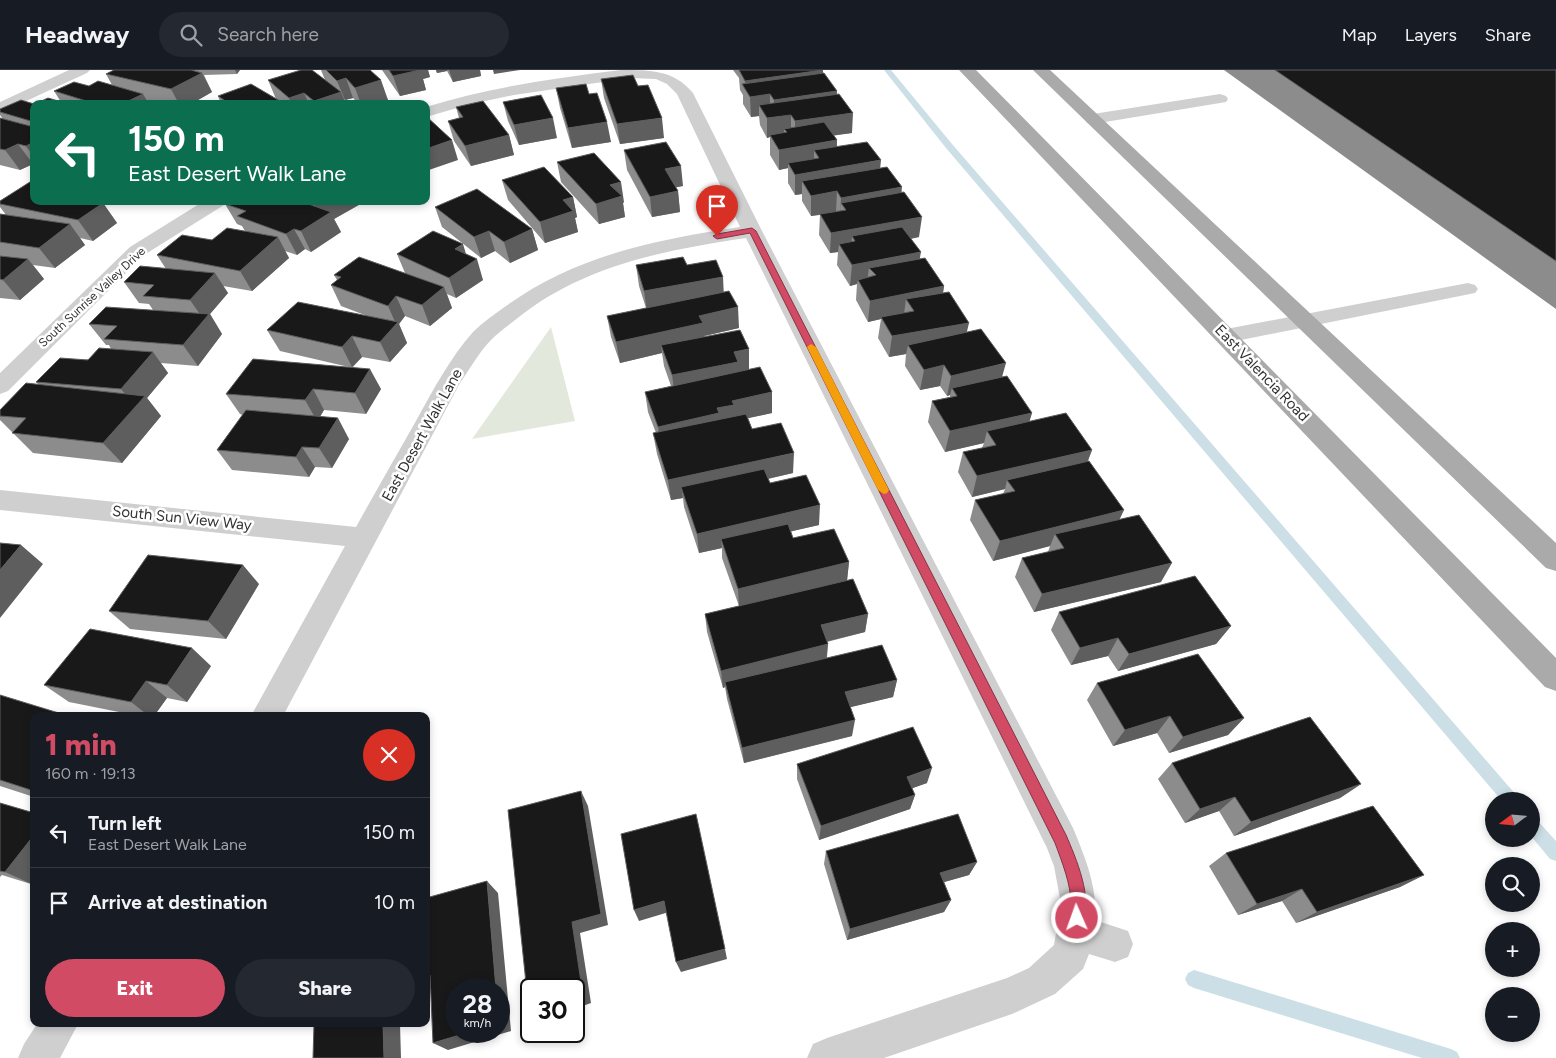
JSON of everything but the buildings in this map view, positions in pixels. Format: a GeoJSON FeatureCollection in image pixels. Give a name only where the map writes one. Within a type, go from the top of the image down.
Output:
{"type":"FeatureCollection","features":[{"type":"Feature","properties":{"kind":"main road","name":"East Valencia Road"},"geometry":{"type":"LineString","coordinates":[[967,70],[1556,678]]}},
{"type":"Feature","properties":{"kind":"main road"},"geometry":{"type":"LineString","coordinates":[[1041,70],[1556,560]]}},
{"type":"Feature","properties":{"kind":"street"},"geometry":{"type":"LineString","coordinates":[[0,108],[82,70]]}},
{"type":"Feature","properties":{"kind":"street"},"geometry":{"type":"LineString","coordinates":[[430,111],[452,104],[573,81],[637,73],[656,74],[670,78],[677,83],[684,93],[1061,840],[1071,866],[1079,904],[1076,932],[1070,956],[1042,981],[1012,995],[827,1058]]}},
{"type":"Feature","properties":{"kind":"street"},"geometry":{"type":"LineString","coordinates":[[1093,119],[1220,99]]}},
{"type":"Feature","properties":{"kind":"street","name":"South Sunrise Valley Drive"},"geometry":{"type":"LineString","coordinates":[[0,386],[137,252],[211,205]]}},
{"type":"Feature","properties":{"kind":"street","name":"East Desert Walk Lane"},"geometry":{"type":"LineString","coordinates":[[269,712],[450,380],[482,336],[524,301],[568,276],[607,260],[664,245],[752,231]]}},
{"type":"Feature","properties":{"kind":"street"},"geometry":{"type":"LineString","coordinates":[[1226,336],[1468,289]]}},
{"type":"Feature","properties":{"kind":"street","name":"South Sun View Way"},"geometry":{"type":"LineString","coordinates":[[0,500],[365,538]]}},
{"type":"Feature","properties":{"kind":"street"},"geometry":{"type":"LineString","coordinates":[[1076,932],[1115,944]]}},
{"type":"Feature","properties":{"kind":"street"},"geometry":{"type":"LineString","coordinates":[[38,1058],[57,1027]]}},
{"type":"Feature","properties":{"kind":"shaded area"},"geometry":{"type":"Polygon","coordinates":[[[551,327],[575,421],[472,439],[551,327]]]}},
{"type":"Feature","properties":{"kind":"waterway"},"geometry":{"type":"LineString","coordinates":[[887,70],[949,146],[1504,792]]}},
{"type":"Feature","properties":{"kind":"waterway"},"geometry":{"type":"LineString","coordinates":[[1540,834],[1556,853]]}},
{"type":"Feature","properties":{"kind":"waterway"},"geometry":{"type":"LineString","coordinates":[[1194,979],[1451,1058]]}},
{"type":"Feature","properties":{"kind":"slow traffic"},"geometry":{"type":"LineString","coordinates":[[811,347],[884,490]]}},
{"type":"Feature","properties":{"kind":"route"},"geometry":{"type":"LineString","coordinates":[[717,236],[752,231],[1061,840],[1071,866],[1079,904],[1077,918]]}}]}
